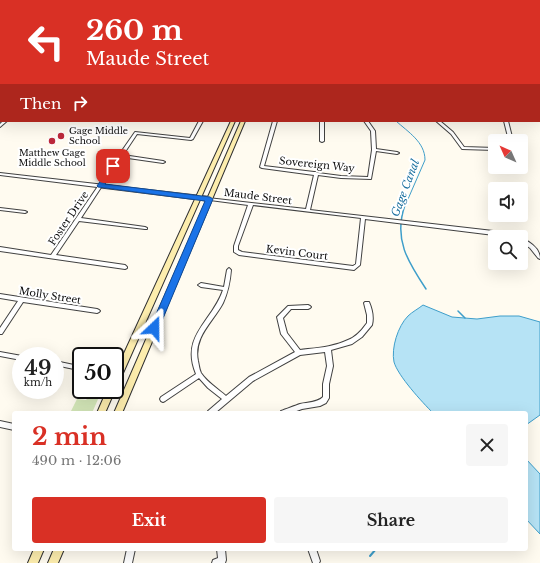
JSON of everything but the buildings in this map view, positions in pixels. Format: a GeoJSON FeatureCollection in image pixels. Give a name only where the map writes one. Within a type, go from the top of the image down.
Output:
{"type":"FeatureCollection","features":[{"type":"Feature","properties":{"kind":"main road"},"geometry":{"type":"LineString","coordinates":[[124,362],[233,122]]}},
{"type":"Feature","properties":{"kind":"main road"},"geometry":{"type":"LineString","coordinates":[[119,411],[243,122]]}},
{"type":"Feature","properties":{"kind":"main road"},"geometry":{"type":"LineString","coordinates":[[102,411],[107,399]]}},
{"type":"Feature","properties":{"kind":"main road"},"geometry":{"type":"LineString","coordinates":[[33,563],[38,551]]}},
{"type":"Feature","properties":{"kind":"main road"},"geometry":{"type":"LineString","coordinates":[[53,563],[58,551]]}},
{"type":"Feature","properties":{"kind":"street","name":"Foster Drive"},"geometry":{"type":"LineString","coordinates":[[53,256],[136,133],[191,139],[200,122]]}},
{"type":"Feature","properties":{"kind":"street","name":"Sovereign Way"},"geometry":{"type":"LineString","coordinates":[[274,122],[262,168],[370,178],[374,150]]}},
{"type":"Feature","properties":{"kind":"street"},"geometry":{"type":"LineString","coordinates":[[322,122],[322,141]]}},
{"type":"Feature","properties":{"kind":"street"},"geometry":{"type":"LineString","coordinates":[[367,122],[373,131],[374,150],[397,153]]}},
{"type":"Feature","properties":{"kind":"street"},"geometry":{"type":"LineString","coordinates":[[439,122],[452,133],[462,148],[488,149]]}},
{"type":"Feature","properties":{"kind":"street"},"geometry":{"type":"LineString","coordinates":[[506,122],[509,134]]}},
{"type":"Feature","properties":{"kind":"street"},"geometry":{"type":"LineString","coordinates":[[120,156],[163,162]]}},
{"type":"Feature","properties":{"kind":"street"},"geometry":{"type":"LineString","coordinates":[[308,211],[316,173]]}},
{"type":"Feature","properties":{"kind":"street","name":"Maude Street"},"geometry":{"type":"LineString","coordinates":[[0,174],[488,232]]}},
{"type":"Feature","properties":{"kind":"street","name":"Kevin Court"},"geometry":{"type":"LineString","coordinates":[[251,204],[236,246],[236,251],[241,254],[354,268],[358,265],[363,217]]}},
{"type":"Feature","properties":{"kind":"street"},"geometry":{"type":"LineString","coordinates":[[0,209],[25,212]]}},
{"type":"Feature","properties":{"kind":"street"},"geometry":{"type":"LineString","coordinates":[[78,219],[145,228]]}},
{"type":"Feature","properties":{"kind":"street"},"geometry":{"type":"LineString","coordinates":[[528,244],[540,257]]}},
{"type":"Feature","properties":{"kind":"street"},"geometry":{"type":"LineString","coordinates":[[0,249],[125,267]]}},
{"type":"Feature","properties":{"kind":"street"},"geometry":{"type":"LineString","coordinates":[[226,399],[210,387],[199,375],[194,359],[194,348],[196,338],[220,303],[226,289],[229,270]]}},
{"type":"Feature","properties":{"kind":"street"},"geometry":{"type":"LineString","coordinates":[[201,285],[226,289]]}},
{"type":"Feature","properties":{"kind":"street","name":"Molly Street"},"geometry":{"type":"LineString","coordinates":[[0,296],[97,311]]}},
{"type":"Feature","properties":{"kind":"street"},"geometry":{"type":"LineString","coordinates":[[0,332],[22,299]]}},
{"type":"Feature","properties":{"kind":"street"},"geometry":{"type":"LineString","coordinates":[[213,411],[251,379],[298,353],[328,349],[350,342],[370,324],[367,303]]}},
{"type":"Feature","properties":{"kind":"street"},"geometry":{"type":"LineString","coordinates":[[298,353],[284,334],[280,317],[290,307],[308,307]]}},
{"type":"Feature","properties":{"kind":"street"},"geometry":{"type":"LineString","coordinates":[[288,411],[324,401],[326,398],[326,384],[330,366],[328,349]]}},
{"type":"Feature","properties":{"kind":"street"},"geometry":{"type":"LineString","coordinates":[[0,354],[12,356]]}},
{"type":"Feature","properties":{"kind":"street"},"geometry":{"type":"LineString","coordinates":[[163,399],[199,375]]}},
{"type":"Feature","properties":{"kind":"street"},"geometry":{"type":"LineString","coordinates":[[0,424],[12,427]]}},
{"type":"Feature","properties":{"kind":"street"},"geometry":{"type":"LineString","coordinates":[[128,563],[131,551]]}},
{"type":"Feature","properties":{"kind":"street"},"geometry":{"type":"LineString","coordinates":[[216,563],[222,560],[221,551]]}},
{"type":"Feature","properties":{"kind":"street"},"geometry":{"type":"LineString","coordinates":[[313,551],[316,561]]}},
{"type":"Feature","properties":{"kind":"green space"},"geometry":{"type":"Polygon","coordinates":[[[77,399],[98,399],[93,411],[71,411],[77,399]]]}},
{"type":"Feature","properties":{"kind":"water"},"geometry":{"type":"Polygon","coordinates":[[[423,305],[452,317],[477,319],[500,316],[519,316],[540,322],[540,415],[528,424],[528,411],[431,411],[405,381],[396,368],[394,362],[394,344],[398,331],[404,320],[423,305]]]}},
{"type":"Feature","properties":{"kind":"water"},"geometry":{"type":"Polygon","coordinates":[[[528,461],[540,474],[540,534],[528,521],[528,461]]]}},
{"type":"Feature","properties":{"kind":"waterway","name":"Gage Canal"},"geometry":{"type":"LineString","coordinates":[[397,122],[419,143],[425,160],[405,206]]}},
{"type":"Feature","properties":{"kind":"waterway","name":"Gage Canal"},"geometry":{"type":"LineString","coordinates":[[405,205],[401,229],[404,250],[413,269],[426,289]]}},
{"type":"Feature","properties":{"kind":"waterway"},"geometry":{"type":"LineString","coordinates":[[458,311],[465,318]]}},
{"type":"Feature","properties":{"kind":"waterway"},"geometry":{"type":"LineString","coordinates":[[370,556],[374,551]]}},
{"type":"Feature","properties":{"kind":"place","name":"Gage Middle School"},"geometry":{"type":"Point","coordinates":[61,136]}},
{"type":"Feature","properties":{"kind":"place","name":"Matthew Gage Middle School"},"geometry":{"type":"Point","coordinates":[52,141]}},
{"type":"Feature","properties":{"kind":"route"},"geometry":{"type":"LineString","coordinates":[[113,166],[100,186],[210,199],[154,328]]}}]}
